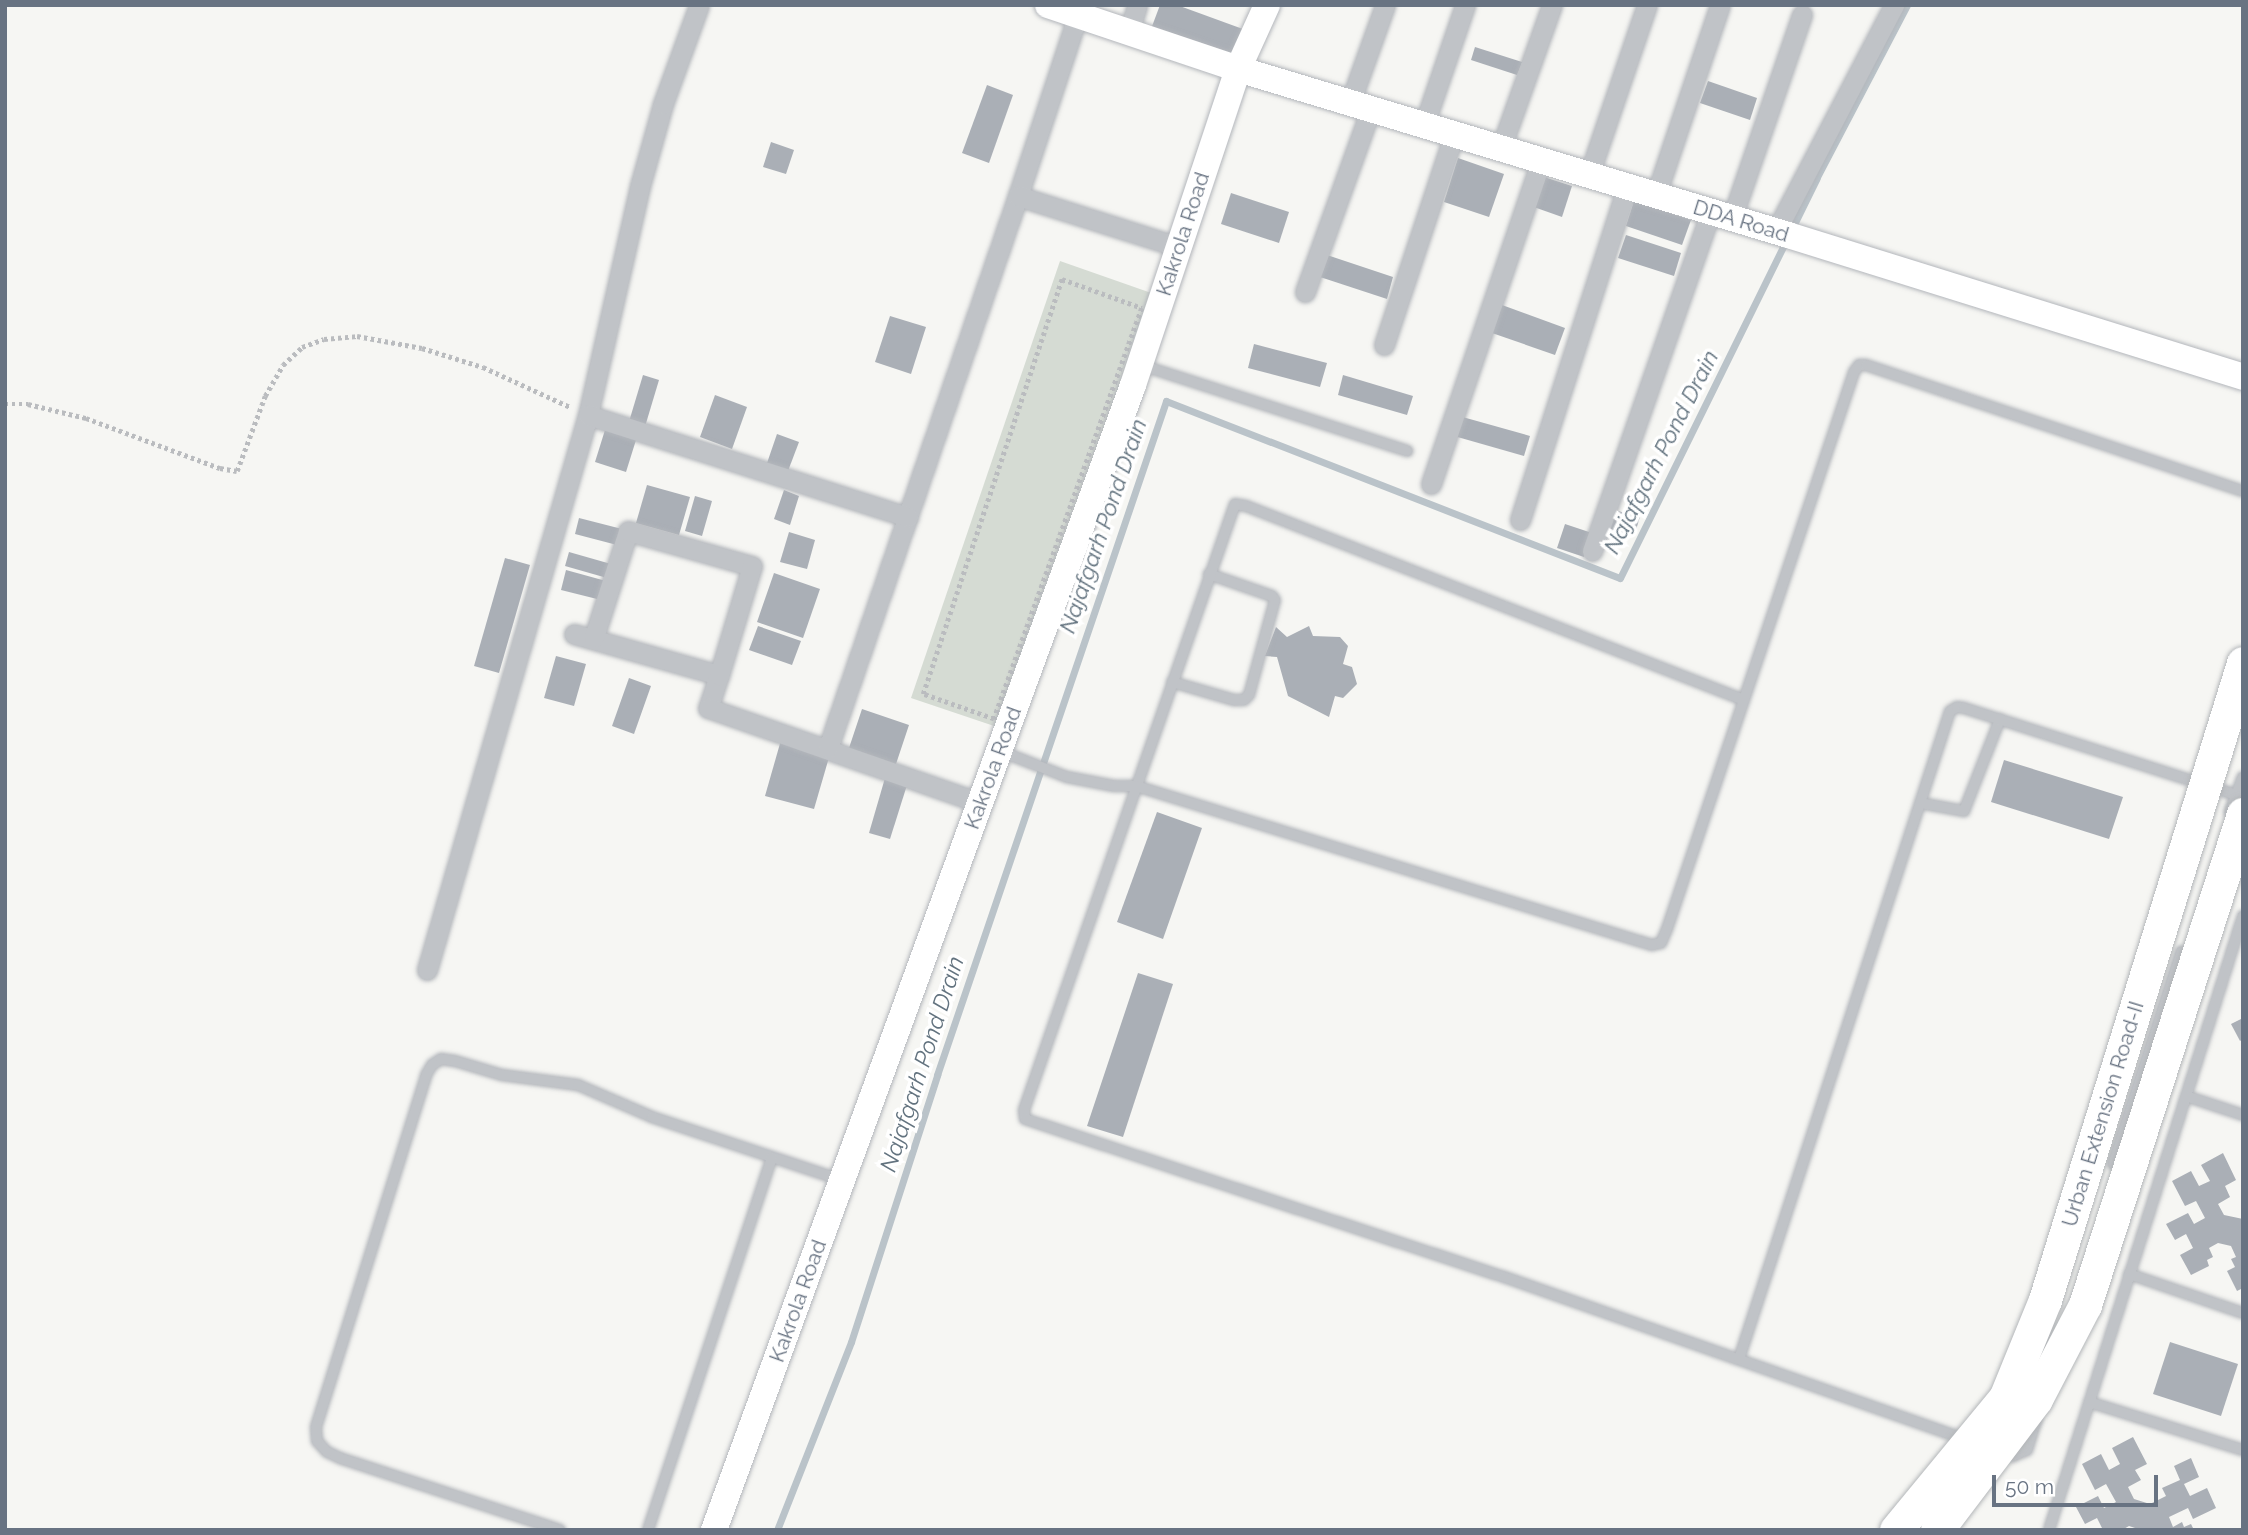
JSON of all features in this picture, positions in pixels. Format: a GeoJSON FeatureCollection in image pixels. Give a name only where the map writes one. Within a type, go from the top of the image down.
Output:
{"type":"FeatureCollection","features":[{"type":"Feature","properties":{"kind":"highway","name":"Urban Extension Road-II"},"geometry":{"type":"LineString","coordinates":[[1896,1530],[2006,1398],[2049,1286],[2243,663]]}},
{"type":"Feature","properties":{"kind":"highway","name":"Urban Extension Road-II"},"geometry":{"type":"LineString","coordinates":[[1937,1530],[2036,1399],[2085,1305],[2235,810]]}},
{"type":"Feature","properties":{"kind":"street"},"geometry":{"type":"LineString","coordinates":[[426,970],[588,415],[640,186],[663,104],[699,5]]}},
{"type":"Feature","properties":{"kind":"street","name":"DDA Road"},"geometry":{"type":"LineString","coordinates":[[1048,5],[1238,69],[1541,159],[2243,377]]}},
{"type":"Feature","properties":{"kind":"street"},"geometry":{"type":"LineString","coordinates":[[1129,32],[1137,5]]}},
{"type":"Feature","properties":{"kind":"street","name":"Kakrola Road"},"geometry":{"type":"LineString","coordinates":[[714,1530],[1140,365],[1238,69],[1267,5]]}},
{"type":"Feature","properties":{"kind":"street"},"geometry":{"type":"LineString","coordinates":[[1306,292],[1361,106],[1385,5]]}},
{"type":"Feature","properties":{"kind":"street"},"geometry":{"type":"LineString","coordinates":[[1424,125],[1465,5]]}},
{"type":"Feature","properties":{"kind":"street"},"geometry":{"type":"LineString","coordinates":[[1501,148],[1552,5]]}},
{"type":"Feature","properties":{"kind":"street"},"geometry":{"type":"LineString","coordinates":[[1588,175],[1647,5]]}},
{"type":"Feature","properties":{"kind":"street"},"geometry":{"type":"LineString","coordinates":[[1656,195],[1720,5]]}},
{"type":"Feature","properties":{"kind":"street"},"geometry":{"type":"LineString","coordinates":[[1788,235],[1894,5]]}},
{"type":"Feature","properties":{"kind":"street"},"geometry":{"type":"LineString","coordinates":[[828,747],[1078,15]]}},
{"type":"Feature","properties":{"kind":"street"},"geometry":{"type":"LineString","coordinates":[[1592,551],[1802,15]]}},
{"type":"Feature","properties":{"kind":"street"},"geometry":{"type":"LineString","coordinates":[[1384,345],[1454,134]]}},
{"type":"Feature","properties":{"kind":"street"},"geometry":{"type":"LineString","coordinates":[[1431,484],[1541,159]]}},
{"type":"Feature","properties":{"kind":"street"},"geometry":{"type":"LineString","coordinates":[[1520,520],[1627,186]]}},
{"type":"Feature","properties":{"kind":"street"},"geometry":{"type":"LineString","coordinates":[[1018,196],[1179,247]]}},
{"type":"Feature","properties":{"kind":"street"},"geometry":{"type":"LineString","coordinates":[[588,415],[908,517]]}},
{"type":"Feature","properties":{"kind":"street"},"geometry":{"type":"LineString","coordinates":[[594,637],[628,531],[752,566],[708,708],[789,737],[828,747],[981,803]]}},
{"type":"Feature","properties":{"kind":"street"},"geometry":{"type":"LineString","coordinates":[[574,634],[594,637],[719,674]]}},
{"type":"Feature","properties":{"kind":"lane"},"geometry":{"type":"LineString","coordinates":[[1140,365],[1407,451]]}},
{"type":"Feature","properties":{"kind":"lane"},"geometry":{"type":"LineString","coordinates":[[1000,751],[1067,777],[1114,786],[1136,786],[1652,945],[1661,943],[1667,929],[1854,372],[1859,365],[1866,365],[2243,491]]}},
{"type":"Feature","properties":{"kind":"lane"},"geometry":{"type":"LineString","coordinates":[[1744,700],[1246,506],[1235,505],[1024,1110],[1025,1119],[1739,1359],[2013,1456],[2027,1450],[2071,1305]]}},
{"type":"Feature","properties":{"kind":"lane"},"geometry":{"type":"LineString","coordinates":[[1172,682],[1234,700],[1244,700],[1249,695],[1275,600],[1272,596],[1209,574]]}},
{"type":"Feature","properties":{"kind":"lane"},"geometry":{"type":"LineString","coordinates":[[1739,1359],[1950,711],[1957,707],[1964,708],[2000,719],[2235,810],[2243,777]]}},
{"type":"Feature","properties":{"kind":"lane"},"geometry":{"type":"LineString","coordinates":[[1920,803],[1964,811],[2000,719]]}},
{"type":"Feature","properties":{"kind":"lane"},"geometry":{"type":"LineString","coordinates":[[2049,1530],[2243,916]]}},
{"type":"Feature","properties":{"kind":"lane"},"geometry":{"type":"LineString","coordinates":[[2110,1173],[2150,1041],[2186,937]]}},
{"type":"Feature","properties":{"kind":"lane"},"geometry":{"type":"LineString","coordinates":[[560,1530],[340,1458],[327,1452],[317,1441],[316,1427],[426,1075],[432,1065],[441,1059],[502,1074],[578,1085],[652,1117],[842,1181]]}},
{"type":"Feature","properties":{"kind":"lane"},"geometry":{"type":"LineString","coordinates":[[2186,1096],[2243,1115]]}},
{"type":"Feature","properties":{"kind":"lane"},"geometry":{"type":"LineString","coordinates":[[648,1530],[772,1157]]}},
{"type":"Feature","properties":{"kind":"lane"},"geometry":{"type":"LineString","coordinates":[[2129,1274],[2243,1313]]}},
{"type":"Feature","properties":{"kind":"lane"},"geometry":{"type":"LineString","coordinates":[[2089,1402],[2243,1450]]}},
{"type":"Feature","properties":{"kind":"path"},"geometry":{"type":"LineString","coordinates":[[1062,279],[1142,308],[994,719],[923,694],[1062,279]]}},
{"type":"Feature","properties":{"kind":"path"},"geometry":{"type":"LineString","coordinates":[[5,404],[28,404],[86,418],[220,468],[237,471],[265,396],[283,365],[302,347],[324,340],[357,336],[422,348],[483,367],[588,415]]}},
{"type":"Feature","properties":{"kind":"shaded area"},"geometry":{"type":"Polygon","coordinates":[[[1060,261],[1157,295],[997,727],[911,698],[1060,261]]]}},
{"type":"Feature","properties":{"kind":"building"},"geometry":{"type":"Polygon","coordinates":[[[1160,5],[1177,5],[1251,32],[1240,61],[1151,29],[1160,5]]]}},
{"type":"Feature","properties":{"kind":"building"},"geometry":{"type":"Polygon","coordinates":[[[1475,47],[1522,62],[1517,75],[1471,60],[1475,47]]]}},
{"type":"Feature","properties":{"kind":"building"},"geometry":{"type":"Polygon","coordinates":[[[1708,81],[1757,98],[1750,120],[1700,103],[1708,81]]]}},
{"type":"Feature","properties":{"kind":"building"},"geometry":{"type":"Polygon","coordinates":[[[987,85],[1013,95],[989,163],[962,153],[987,85]]]}},
{"type":"Feature","properties":{"kind":"building"},"geometry":{"type":"Polygon","coordinates":[[[771,142],[794,150],[786,174],[763,167],[771,142]]]}},
{"type":"Feature","properties":{"kind":"building"},"geometry":{"type":"Polygon","coordinates":[[[1458,158],[1504,174],[1489,217],[1444,202],[1458,158]]]}},
{"type":"Feature","properties":{"kind":"building"},"geometry":{"type":"Polygon","coordinates":[[[1541,176],[1572,186],[1562,217],[1531,206],[1541,176]]]}},
{"type":"Feature","properties":{"kind":"building"},"geometry":{"type":"Polygon","coordinates":[[[1231,193],[1289,212],[1279,243],[1221,224],[1231,193]]]}},
{"type":"Feature","properties":{"kind":"building"},"geometry":{"type":"Polygon","coordinates":[[[1634,201],[1691,220],[1682,245],[1626,226],[1634,201]]]}},
{"type":"Feature","properties":{"kind":"building"},"geometry":{"type":"Polygon","coordinates":[[[1626,235],[1681,253],[1674,276],[1618,258],[1626,235]]]}},
{"type":"Feature","properties":{"kind":"building"},"geometry":{"type":"Polygon","coordinates":[[[1324,254],[1393,277],[1387,299],[1317,276],[1324,254]]]}},
{"type":"Feature","properties":{"kind":"building"},"geometry":{"type":"Polygon","coordinates":[[[1502,305],[1565,328],[1555,355],[1492,333],[1502,305]]]}},
{"type":"Feature","properties":{"kind":"building"},"geometry":{"type":"Polygon","coordinates":[[[890,316],[926,327],[911,374],[875,362],[890,316]]]}},
{"type":"Feature","properties":{"kind":"building"},"geometry":{"type":"Polygon","coordinates":[[[1254,344],[1327,363],[1320,387],[1248,368],[1254,344]]]}},
{"type":"Feature","properties":{"kind":"building"},"geometry":{"type":"Polygon","coordinates":[[[643,375],[659,380],[644,430],[628,425],[643,375]]]}},
{"type":"Feature","properties":{"kind":"building"},"geometry":{"type":"Polygon","coordinates":[[[1343,375],[1413,396],[1407,415],[1338,395],[1343,375]]]}},
{"type":"Feature","properties":{"kind":"building"},"geometry":{"type":"Polygon","coordinates":[[[715,395],[747,407],[732,449],[700,437],[715,395]]]}},
{"type":"Feature","properties":{"kind":"building"},"geometry":{"type":"Polygon","coordinates":[[[1459,416],[1530,436],[1524,456],[1454,436],[1459,416]]]}},
{"type":"Feature","properties":{"kind":"building"},"geometry":{"type":"Polygon","coordinates":[[[605,430],[636,440],[626,472],[595,462],[605,430]]]}},
{"type":"Feature","properties":{"kind":"building"},"geometry":{"type":"Polygon","coordinates":[[[777,434],[799,442],[788,471],[767,463],[777,434]]]}},
{"type":"Feature","properties":{"kind":"building"},"geometry":{"type":"Polygon","coordinates":[[[647,485],[690,497],[679,535],[636,523],[647,485]]]}},
{"type":"Feature","properties":{"kind":"building"},"geometry":{"type":"Polygon","coordinates":[[[784,490],[799,496],[790,525],[774,519],[784,490]]]}},
{"type":"Feature","properties":{"kind":"building"},"geometry":{"type":"Polygon","coordinates":[[[695,496],[712,501],[702,536],[685,531],[695,496]]]}},
{"type":"Feature","properties":{"kind":"building"},"geometry":{"type":"Polygon","coordinates":[[[1611,509],[1640,517],[1634,536],[1606,528],[1611,509]]]}},
{"type":"Feature","properties":{"kind":"building"},"geometry":{"type":"Polygon","coordinates":[[[579,518],[622,529],[617,545],[575,534],[579,518]]]}},
{"type":"Feature","properties":{"kind":"building"},"geometry":{"type":"Polygon","coordinates":[[[1565,524],[1592,533],[1584,557],[1557,548],[1565,524]]]}},
{"type":"Feature","properties":{"kind":"building"},"geometry":{"type":"Polygon","coordinates":[[[789,532],[815,540],[807,569],[780,562],[789,532]]]}},
{"type":"Feature","properties":{"kind":"building"},"geometry":{"type":"Polygon","coordinates":[[[569,552],[611,564],[607,578],[565,566],[569,552]]]}},
{"type":"Feature","properties":{"kind":"building"},"geometry":{"type":"Polygon","coordinates":[[[505,558],[530,565],[499,673],[474,666],[505,558]]]}},
{"type":"Feature","properties":{"kind":"building"},"geometry":{"type":"Polygon","coordinates":[[[566,570],[606,581],[601,600],[561,590],[566,570]]]}},
{"type":"Feature","properties":{"kind":"building"},"geometry":{"type":"Polygon","coordinates":[[[774,573],[820,589],[803,638],[757,622],[774,573]]]}},
{"type":"Feature","properties":{"kind":"building"},"geometry":{"type":"Polygon","coordinates":[[[758,626],[801,641],[792,665],[749,650],[758,626]]]}},
{"type":"Feature","properties":{"kind":"building"},"geometry":{"type":"Polygon","coordinates":[[[1309,626],[1313,636],[1340,637],[1348,646],[1343,664],[1352,667],[1357,684],[1343,698],[1335,696],[1329,717],[1288,696],[1277,657],[1265,656],[1276,627],[1287,637],[1309,626]]]}},
{"type":"Feature","properties":{"kind":"building"},"geometry":{"type":"Polygon","coordinates":[[[556,656],[586,664],[574,706],[544,698],[556,656]]]}},
{"type":"Feature","properties":{"kind":"building"},"geometry":{"type":"Polygon","coordinates":[[[629,678],[651,686],[634,734],[612,726],[629,678]]]}},
{"type":"Feature","properties":{"kind":"building"},"geometry":{"type":"Polygon","coordinates":[[[862,709],[909,725],[895,767],[848,751],[862,709]]]}},
{"type":"Feature","properties":{"kind":"building"},"geometry":{"type":"Polygon","coordinates":[[[781,740],[830,754],[814,809],[765,796],[781,740]]]}},
{"type":"Feature","properties":{"kind":"building"},"geometry":{"type":"Polygon","coordinates":[[[2004,760],[2123,797],[2109,839],[1991,802],[2004,760]]]}},
{"type":"Feature","properties":{"kind":"building"},"geometry":{"type":"Polygon","coordinates":[[[885,778],[907,785],[890,839],[869,833],[885,778]]]}},
{"type":"Feature","properties":{"kind":"building"},"geometry":{"type":"Polygon","coordinates":[[[1157,812],[1202,828],[1163,939],[1117,922],[1157,812]]]}},
{"type":"Feature","properties":{"kind":"building"},"geometry":{"type":"Polygon","coordinates":[[[1138,973],[1173,984],[1123,1137],[1087,1126],[1138,973]]]}},
{"type":"Feature","properties":{"kind":"building"},"geometry":{"type":"Polygon","coordinates":[[[2243,1018],[2243,1039],[2240,1041],[2231,1024],[2243,1018]]]}},
{"type":"Feature","properties":{"kind":"building"},"geometry":{"type":"Polygon","coordinates":[[[2223,1153],[2236,1180],[2225,1186],[2230,1197],[2218,1204],[2224,1215],[2243,1219],[2243,1288],[2237,1291],[2227,1271],[2235,1267],[2231,1259],[2236,1257],[2231,1246],[2218,1243],[2209,1248],[2213,1257],[2207,1260],[2209,1266],[2191,1275],[2180,1255],[2193,1248],[2186,1234],[2175,1240],[2166,1224],[2188,1213],[2194,1224],[2205,1218],[2196,1201],[2185,1206],[2172,1181],[2191,1171],[2199,1186],[2210,1181],[2201,1165],[2223,1153]]]}},
{"type":"Feature","properties":{"kind":"building"},"geometry":{"type":"Polygon","coordinates":[[[2170,1342],[2238,1364],[2221,1416],[2153,1394],[2170,1342]]]}},
{"type":"Feature","properties":{"kind":"building"},"geometry":{"type":"Polygon","coordinates":[[[2133,1437],[2147,1464],[2135,1470],[2141,1480],[2128,1487],[2134,1499],[2150,1504],[2166,1496],[2162,1488],[2180,1480],[2174,1466],[2191,1458],[2199,1477],[2184,1484],[2190,1496],[2207,1488],[2216,1508],[2193,1519],[2188,1508],[2169,1517],[2173,1527],[2182,1522],[2184,1527],[2191,1524],[2194,1530],[2141,1530],[2129,1526],[2122,1530],[2103,1530],[2097,1518],[2085,1524],[2076,1507],[2098,1496],[2104,1508],[2116,1502],[2106,1484],[2095,1490],[2082,1464],[2101,1454],[2109,1470],[2120,1464],[2112,1448],[2133,1437]]]}},
{"type":"Feature","properties":{"kind":"waterway","name":"Najafgarh Pond Drain"},"geometry":{"type":"LineString","coordinates":[[777,1530],[851,1342],[937,1075],[1166,401],[1620,578],[1816,179],[1907,5]]}}]}
